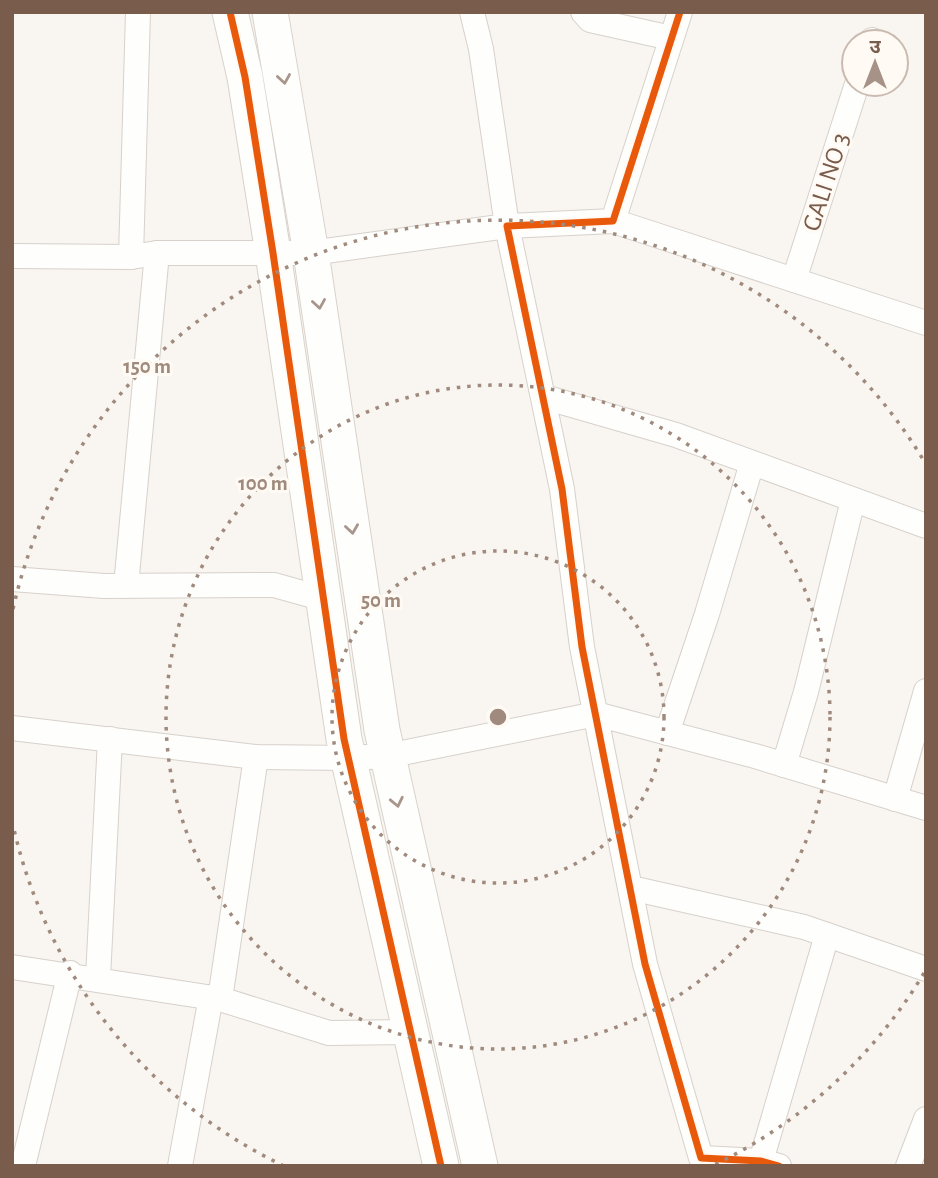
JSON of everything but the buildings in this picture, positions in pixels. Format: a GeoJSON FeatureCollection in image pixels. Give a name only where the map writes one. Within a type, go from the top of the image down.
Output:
{"type":"FeatureCollection","features":[{"type":"Feature","properties":{"kind":"street"},"geometry":{"type":"LineString","coordinates":[[131,257],[138,12]]}},
{"type":"Feature","properties":{"kind":"street"},"geometry":{"type":"LineString","coordinates":[[230,12],[245,77],[273,253],[348,758],[441,1166]]}},
{"type":"Feature","properties":{"kind":"street"},"geometry":{"type":"LineString","coordinates":[[270,12],[311,253],[387,756],[480,1166]]}},
{"type":"Feature","properties":{"kind":"street"},"geometry":{"type":"LineString","coordinates":[[472,12],[481,49],[507,226],[562,489],[582,648],[645,964],[702,1162],[770,1163],[827,935]]}},
{"type":"Feature","properties":{"kind":"street"},"geometry":{"type":"LineString","coordinates":[[583,12],[590,20],[671,38]]}},
{"type":"Feature","properties":{"kind":"street"},"geometry":{"type":"LineString","coordinates":[[613,221],[680,12]]}},
{"type":"Feature","properties":{"kind":"street","name":"GALI NO 3"},"geometry":{"type":"LineString","coordinates":[[794,280],[852,98]]}},
{"type":"Feature","properties":{"kind":"street"},"geometry":{"type":"LineString","coordinates":[[12,256],[131,257],[157,253],[311,253],[507,226],[613,221],[926,323]]}},
{"type":"Feature","properties":{"kind":"street"},"geometry":{"type":"LineString","coordinates":[[126,586],[157,253]]}},
{"type":"Feature","properties":{"kind":"street"},"geometry":{"type":"LineString","coordinates":[[544,397],[676,435],[926,526]]}},
{"type":"Feature","properties":{"kind":"street"},"geometry":{"type":"LineString","coordinates":[[667,733],[752,463]]}},
{"type":"Feature","properties":{"kind":"street"},"geometry":{"type":"LineString","coordinates":[[784,765],[806,692],[853,500]]}},
{"type":"Feature","properties":{"kind":"street"},"geometry":{"type":"LineString","coordinates":[[12,579],[126,586],[274,585],[324,599]]}},
{"type":"Feature","properties":{"kind":"street"},"geometry":{"type":"LineString","coordinates":[[895,799],[926,691]]}},
{"type":"Feature","properties":{"kind":"street"},"geometry":{"type":"LineString","coordinates":[[12,728],[256,757],[348,758],[387,756],[596,714],[784,765],[926,808]]}},
{"type":"Feature","properties":{"kind":"street"},"geometry":{"type":"LineString","coordinates":[[98,978],[110,739]]}},
{"type":"Feature","properties":{"kind":"street"},"geometry":{"type":"LineString","coordinates":[[180,1166],[216,998],[256,757]]}},
{"type":"Feature","properties":{"kind":"street"},"geometry":{"type":"LineString","coordinates":[[631,888],[827,935],[926,969]]}},
{"type":"Feature","properties":{"kind":"street"},"geometry":{"type":"LineString","coordinates":[[12,967],[70,973],[216,998],[329,1033],[410,1032]]}},
{"type":"Feature","properties":{"kind":"street"},"geometry":{"type":"LineString","coordinates":[[23,1166],[70,973]]}},
{"type":"Feature","properties":{"kind":"street"},"geometry":{"type":"LineString","coordinates":[[908,1166],[926,1118]]}},
{"type":"Feature","properties":{"kind":"cycle path"},"geometry":{"type":"LineString","coordinates":[[230,12],[245,77],[273,253],[344,739],[441,1166]]}},
{"type":"Feature","properties":{"kind":"cycle path"},"geometry":{"type":"LineString","coordinates":[[680,12],[613,221],[507,226],[562,489],[582,647],[645,964],[701,1158],[761,1161],[779,1166]]}}]}
